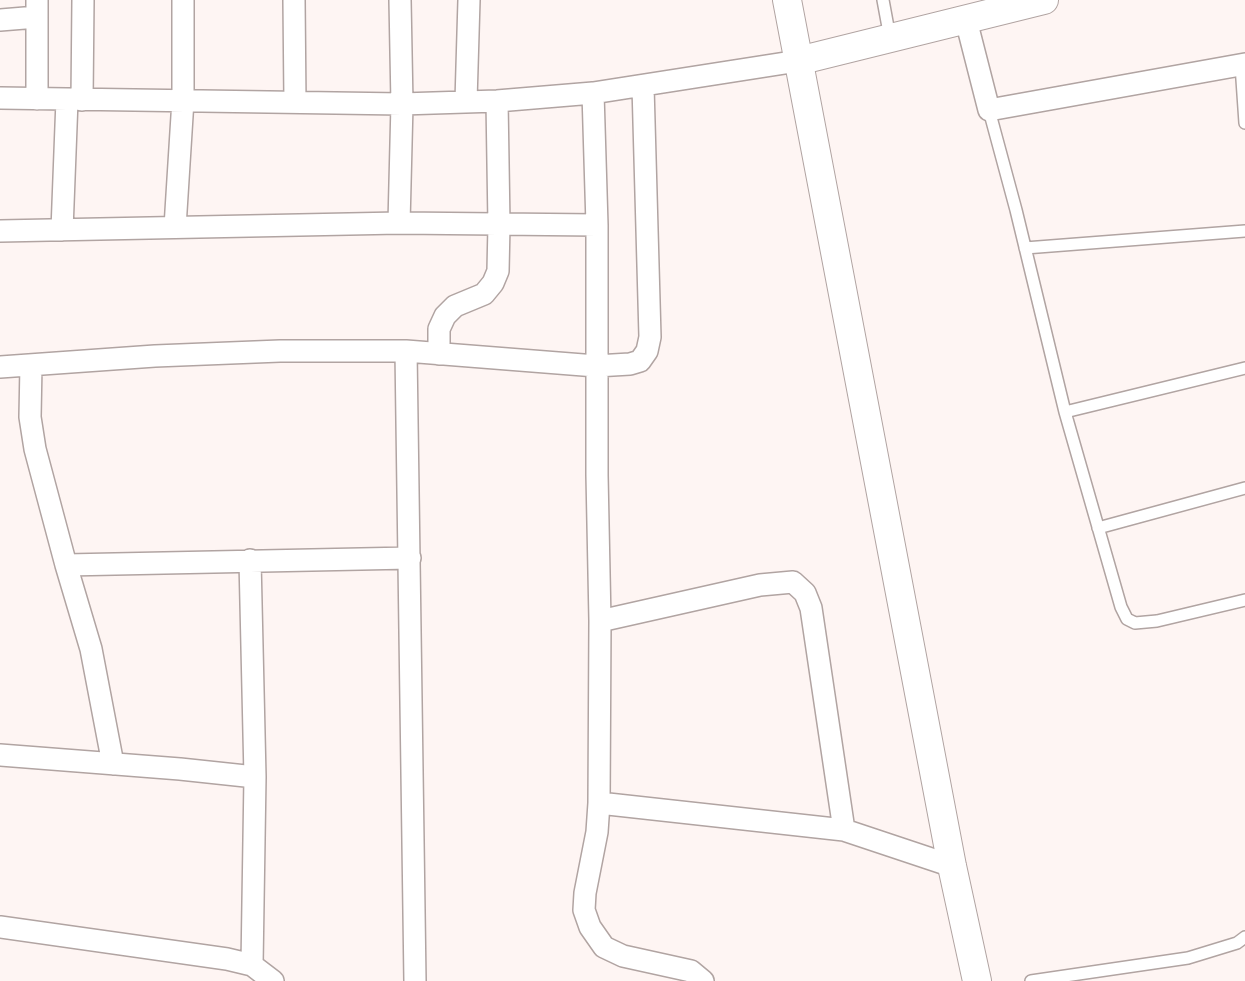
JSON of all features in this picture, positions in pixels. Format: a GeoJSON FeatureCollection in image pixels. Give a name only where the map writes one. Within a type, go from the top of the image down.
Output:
{"type":"FeatureCollection","features":[{"type":"Feature","properties":{"kind":"main road"},"geometry":{"type":"LineString","coordinates":[[787,0],[972,976]]}},
{"type":"Feature","properties":{"kind":"main road"},"geometry":{"type":"LineString","coordinates":[[798,61],[890,38],[975,12],[1044,0]]}},
{"type":"Feature","properties":{"kind":"street"},"geometry":{"type":"LineString","coordinates":[[62,230],[83,0]]}},
{"type":"Feature","properties":{"kind":"street"},"geometry":{"type":"LineString","coordinates":[[175,227],[183,100],[183,0]]}},
{"type":"Feature","properties":{"kind":"street"},"geometry":{"type":"LineString","coordinates":[[294,0],[295,102]]}},
{"type":"Feature","properties":{"kind":"street"},"geometry":{"type":"LineString","coordinates":[[399,223],[402,104],[400,0]]}},
{"type":"Feature","properties":{"kind":"street"},"geometry":{"type":"LineString","coordinates":[[466,101],[469,0]]}},
{"type":"Feature","properties":{"kind":"street"},"geometry":{"type":"LineString","coordinates":[[0,20],[37,8],[37,99]]}},
{"type":"Feature","properties":{"kind":"street"},"geometry":{"type":"LineString","coordinates":[[975,12],[989,110],[1243,64]]}},
{"type":"Feature","properties":{"kind":"street"},"geometry":{"type":"LineString","coordinates":[[0,98],[402,104],[497,101],[593,93],[798,61]]}},
{"type":"Feature","properties":{"kind":"street"},"geometry":{"type":"LineString","coordinates":[[0,368],[156,356],[280,352],[406,351],[596,366],[630,364],[640,361],[648,351],[650,337],[642,86]]}},
{"type":"Feature","properties":{"kind":"street"},"geometry":{"type":"LineString","coordinates":[[593,93],[597,225],[596,366],[600,621],[600,803],[597,832],[585,893],[584,910],[590,927],[604,947],[623,956],[691,971],[703,981]]}},
{"type":"Feature","properties":{"kind":"street"},"geometry":{"type":"LineString","coordinates":[[439,354],[439,329],[445,316],[455,306],[484,294],[493,283],[498,271],[497,101]]}},
{"type":"Feature","properties":{"kind":"street"},"geometry":{"type":"LineString","coordinates":[[0,231],[399,223],[597,225]]}},
{"type":"Feature","properties":{"kind":"street"},"geometry":{"type":"LineString","coordinates":[[406,351],[415,981]]}},
{"type":"Feature","properties":{"kind":"street"},"geometry":{"type":"LineString","coordinates":[[31,365],[30,417],[35,450],[91,649],[113,764]]}},
{"type":"Feature","properties":{"kind":"street"},"geometry":{"type":"LineString","coordinates":[[66,565],[410,558]]}},
{"type":"Feature","properties":{"kind":"street"},"geometry":{"type":"LineString","coordinates":[[250,560],[255,777],[252,965]]}},
{"type":"Feature","properties":{"kind":"street"},"geometry":{"type":"LineString","coordinates":[[600,621],[760,585],[793,582],[799,587],[805,593],[811,608],[844,830]]}},
{"type":"Feature","properties":{"kind":"street"},"geometry":{"type":"LineString","coordinates":[[0,755],[255,777]]}},
{"type":"Feature","properties":{"kind":"street"},"geometry":{"type":"LineString","coordinates":[[600,803],[844,830],[952,866]]}},
{"type":"Feature","properties":{"kind":"street"},"geometry":{"type":"LineString","coordinates":[[0,927],[227,960],[252,965],[273,981]]}},
{"type":"Feature","properties":{"kind":"lane"},"geometry":{"type":"LineString","coordinates":[[882,0],[890,38]]}},
{"type":"Feature","properties":{"kind":"lane"},"geometry":{"type":"LineString","coordinates":[[1243,64],[1245,123]]}},
{"type":"Feature","properties":{"kind":"lane"},"geometry":{"type":"LineString","coordinates":[[989,110],[1065,412],[1121,607],[1127,619],[1135,623],[1157,622],[1245,600]]}},
{"type":"Feature","properties":{"kind":"lane"},"geometry":{"type":"LineString","coordinates":[[1025,248],[1245,231]]}},
{"type":"Feature","properties":{"kind":"lane"},"geometry":{"type":"LineString","coordinates":[[1065,412],[1245,368]]}},
{"type":"Feature","properties":{"kind":"lane"},"geometry":{"type":"LineString","coordinates":[[1098,528],[1245,488]]}},
{"type":"Feature","properties":{"kind":"lane"},"geometry":{"type":"LineString","coordinates":[[1031,981],[1188,958],[1237,943],[1245,937]]}}]}
